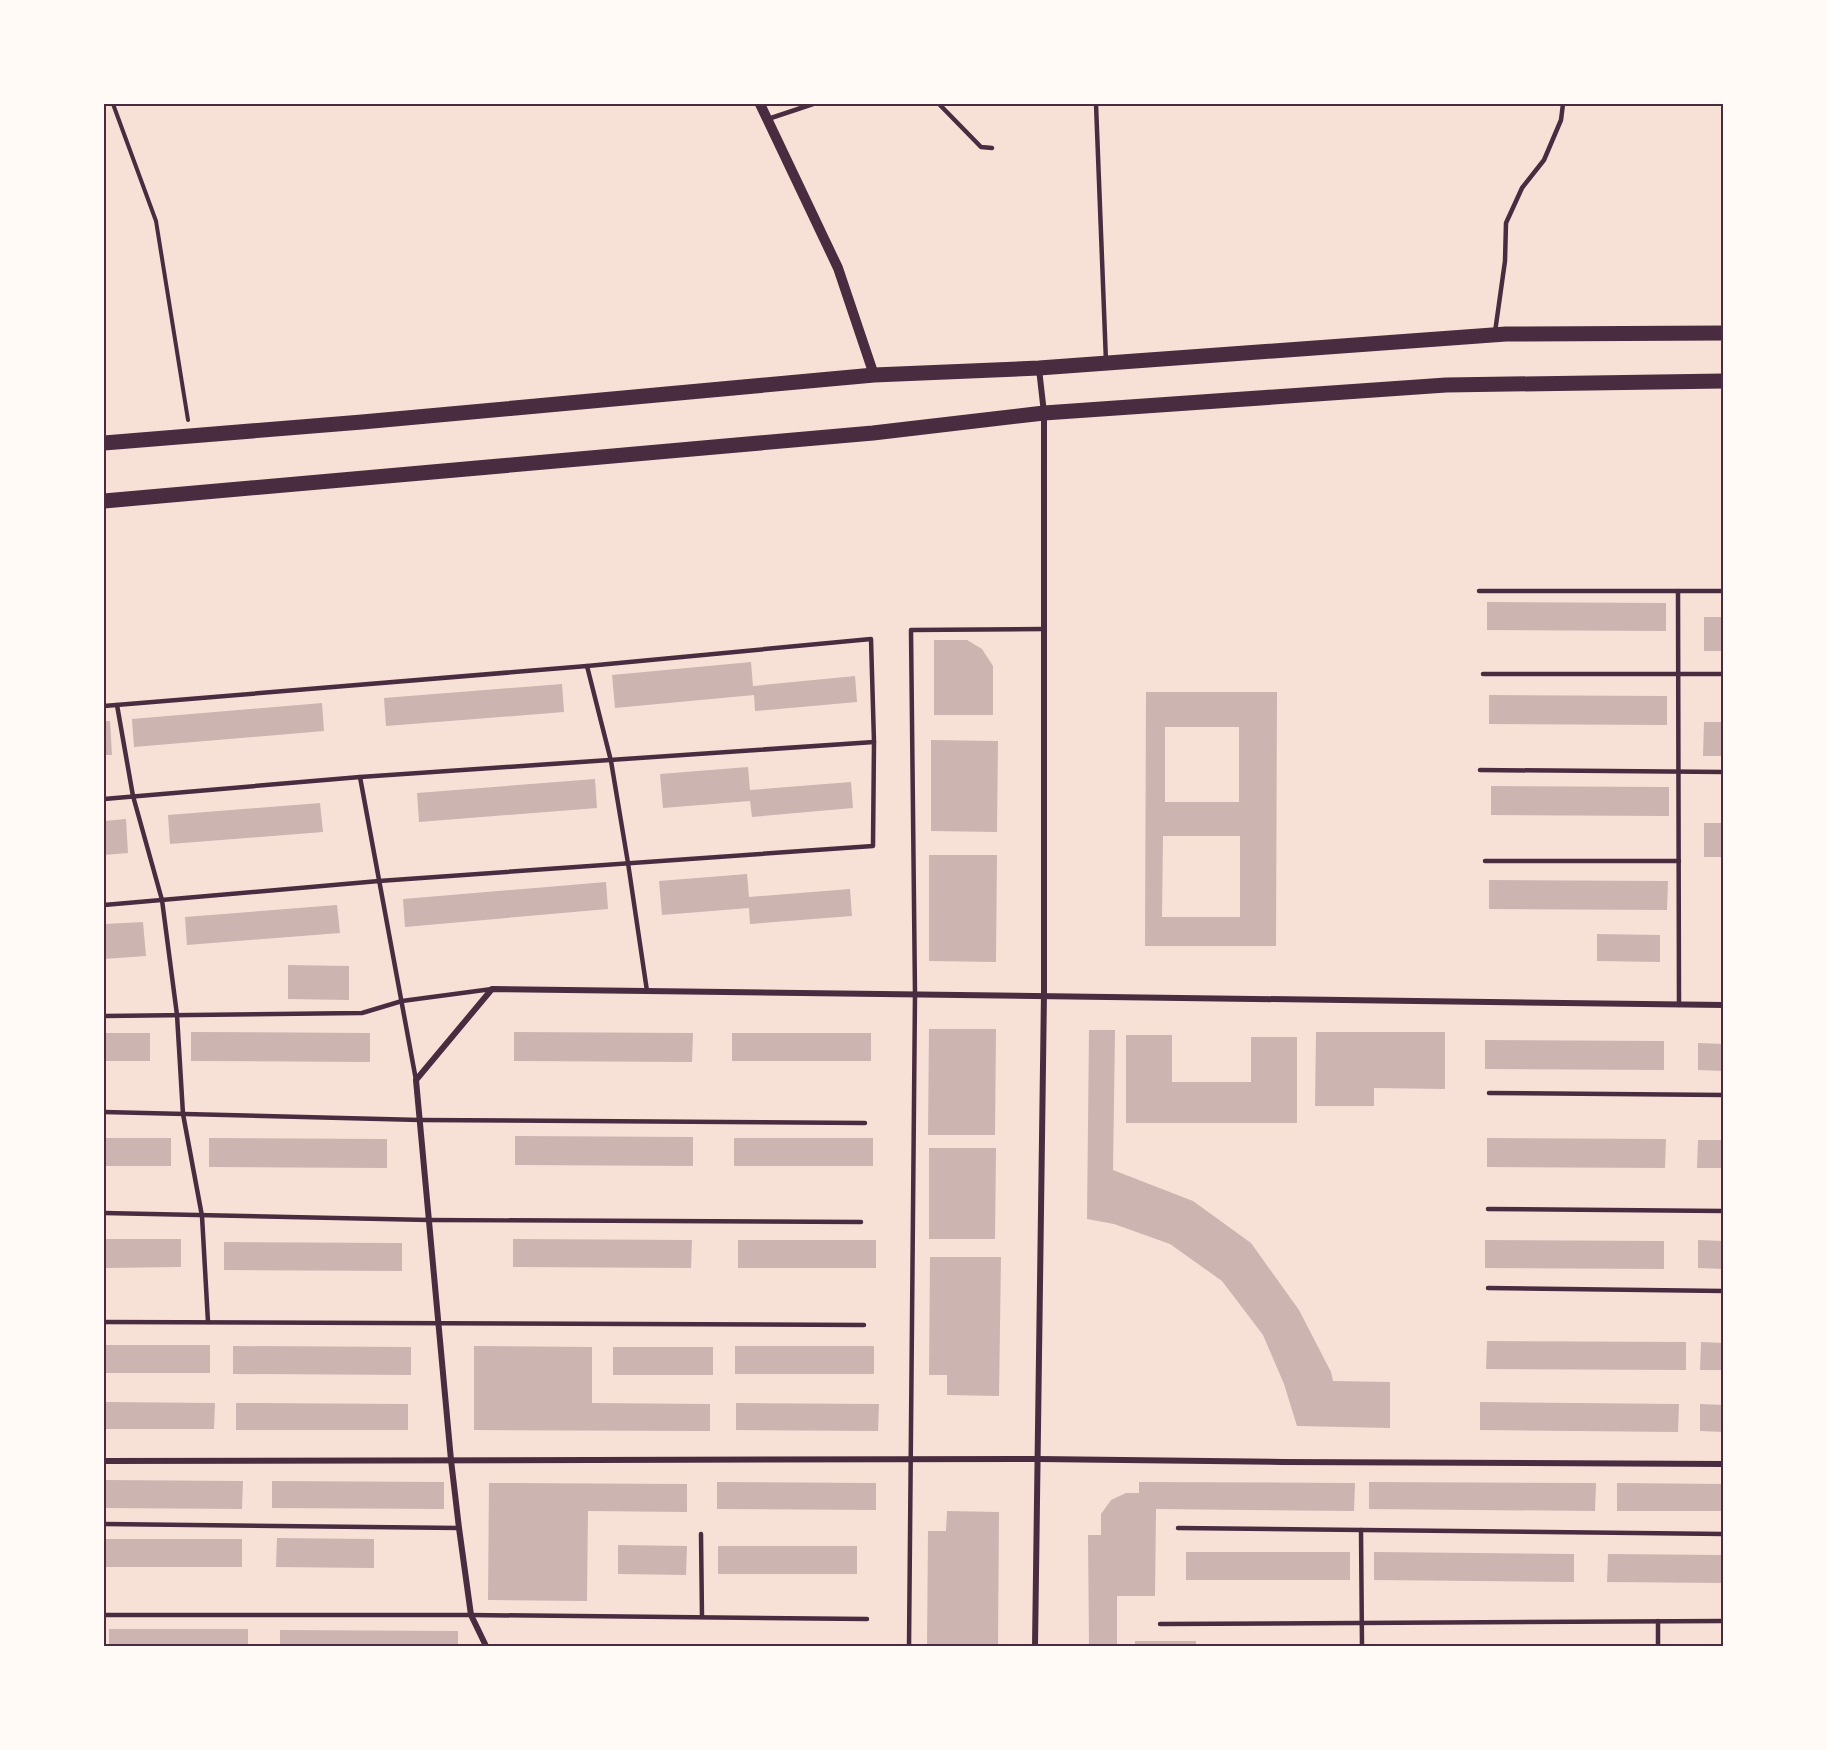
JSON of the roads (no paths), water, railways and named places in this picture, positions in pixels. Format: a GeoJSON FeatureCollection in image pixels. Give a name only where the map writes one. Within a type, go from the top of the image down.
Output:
{"type":"FeatureCollection","features":[{"type":"Feature","properties":{"kind":"main road"},"geometry":{"type":"LineString","coordinates":[[104,443],[874,375],[1039,368],[1494,335],[1724,333]]}},
{"type":"Feature","properties":{"kind":"main road"},"geometry":{"type":"LineString","coordinates":[[104,501],[873,433],[1044,413],[1446,385],[1724,381]]}},
{"type":"Feature","properties":{"kind":"street"},"geometry":{"type":"LineString","coordinates":[[760,104],[838,268],[874,375]]}},
{"type":"Feature","properties":{"kind":"street"},"geometry":{"type":"LineString","coordinates":[[1035,1647],[1043,996],[1044,413],[1039,368]]}},
{"type":"Feature","properties":{"kind":"street"},"geometry":{"type":"LineString","coordinates":[[486,1647],[471,1615],[459,1528],[416,1080],[492,989],[1724,1005]]}},
{"type":"Feature","properties":{"kind":"street"},"geometry":{"type":"LineString","coordinates":[[104,1461],[1038,1459],[1724,1464]]}},
{"type":"Feature","properties":{"kind":"lane"},"geometry":{"type":"LineString","coordinates":[[768,119],[813,104]]}},
{"type":"Feature","properties":{"kind":"lane"},"geometry":{"type":"LineString","coordinates":[[939,104],[981,147],[992,148]]}},
{"type":"Feature","properties":{"kind":"lane"},"geometry":{"type":"LineString","coordinates":[[1096,104],[1106,363]]}},
{"type":"Feature","properties":{"kind":"lane"},"geometry":{"type":"LineString","coordinates":[[1494,335],[1505,261],[1506,223],[1522,188],[1544,160],[1561,120],[1563,104]]}},
{"type":"Feature","properties":{"kind":"lane"},"geometry":{"type":"LineString","coordinates":[[1479,591],[1724,591]]}},
{"type":"Feature","properties":{"kind":"lane"},"geometry":{"type":"LineString","coordinates":[[1678,591],[1679,1005]]}},
{"type":"Feature","properties":{"kind":"lane"},"geometry":{"type":"LineString","coordinates":[[909,1647],[915,994],[912,630],[1043,629]]}},
{"type":"Feature","properties":{"kind":"lane"},"geometry":{"type":"LineString","coordinates":[[104,706],[587,666],[871,639],[874,742],[873,846],[379,881],[104,905]]}},
{"type":"Feature","properties":{"kind":"lane"},"geometry":{"type":"LineString","coordinates":[[587,666],[611,761],[647,991]]}},
{"type":"Feature","properties":{"kind":"lane"},"geometry":{"type":"LineString","coordinates":[[1484,674],[1724,674]]}},
{"type":"Feature","properties":{"kind":"lane"},"geometry":{"type":"LineString","coordinates":[[117,705],[133,796],[162,900],[177,1015],[183,1114],[201,1215],[208,1322]]}},
{"type":"Feature","properties":{"kind":"lane"},"geometry":{"type":"LineString","coordinates":[[104,799],[360,777],[874,742]]}},
{"type":"Feature","properties":{"kind":"lane"},"geometry":{"type":"LineString","coordinates":[[1480,770],[1724,772]]}},
{"type":"Feature","properties":{"kind":"lane"},"geometry":{"type":"LineString","coordinates":[[360,777],[416,1080]]}},
{"type":"Feature","properties":{"kind":"lane"},"geometry":{"type":"LineString","coordinates":[[1485,861],[1679,861]]}},
{"type":"Feature","properties":{"kind":"lane"},"geometry":{"type":"LineString","coordinates":[[104,1016],[362,1013],[402,1001],[492,989]]}},
{"type":"Feature","properties":{"kind":"lane"},"geometry":{"type":"LineString","coordinates":[[1489,1093],[1724,1095]]}},
{"type":"Feature","properties":{"kind":"lane"},"geometry":{"type":"LineString","coordinates":[[104,1112],[420,1120],[865,1122]]}},
{"type":"Feature","properties":{"kind":"lane"},"geometry":{"type":"LineString","coordinates":[[1488,1209],[1724,1211]]}},
{"type":"Feature","properties":{"kind":"lane"},"geometry":{"type":"LineString","coordinates":[[104,1213],[429,1220],[861,1222]]}},
{"type":"Feature","properties":{"kind":"lane"},"geometry":{"type":"LineString","coordinates":[[1488,1288],[1724,1291]]}},
{"type":"Feature","properties":{"kind":"lane"},"geometry":{"type":"LineString","coordinates":[[104,1322],[864,1325]]}},
{"type":"Feature","properties":{"kind":"lane"},"geometry":{"type":"LineString","coordinates":[[104,1524],[459,1528]]}},
{"type":"Feature","properties":{"kind":"lane"},"geometry":{"type":"LineString","coordinates":[[1178,1528],[1724,1534]]}},
{"type":"Feature","properties":{"kind":"lane"},"geometry":{"type":"LineString","coordinates":[[1361,1530],[1362,1647]]}},
{"type":"Feature","properties":{"kind":"lane"},"geometry":{"type":"LineString","coordinates":[[700,1534],[702,1617]]}},
{"type":"Feature","properties":{"kind":"lane"},"geometry":{"type":"LineString","coordinates":[[104,1615],[471,1615],[867,1619]]}},
{"type":"Feature","properties":{"kind":"lane"},"geometry":{"type":"LineString","coordinates":[[1658,1621],[1658,1647]]}},
{"type":"Feature","properties":{"kind":"lane"},"geometry":{"type":"LineString","coordinates":[[1160,1624],[1724,1621]]}}]}
